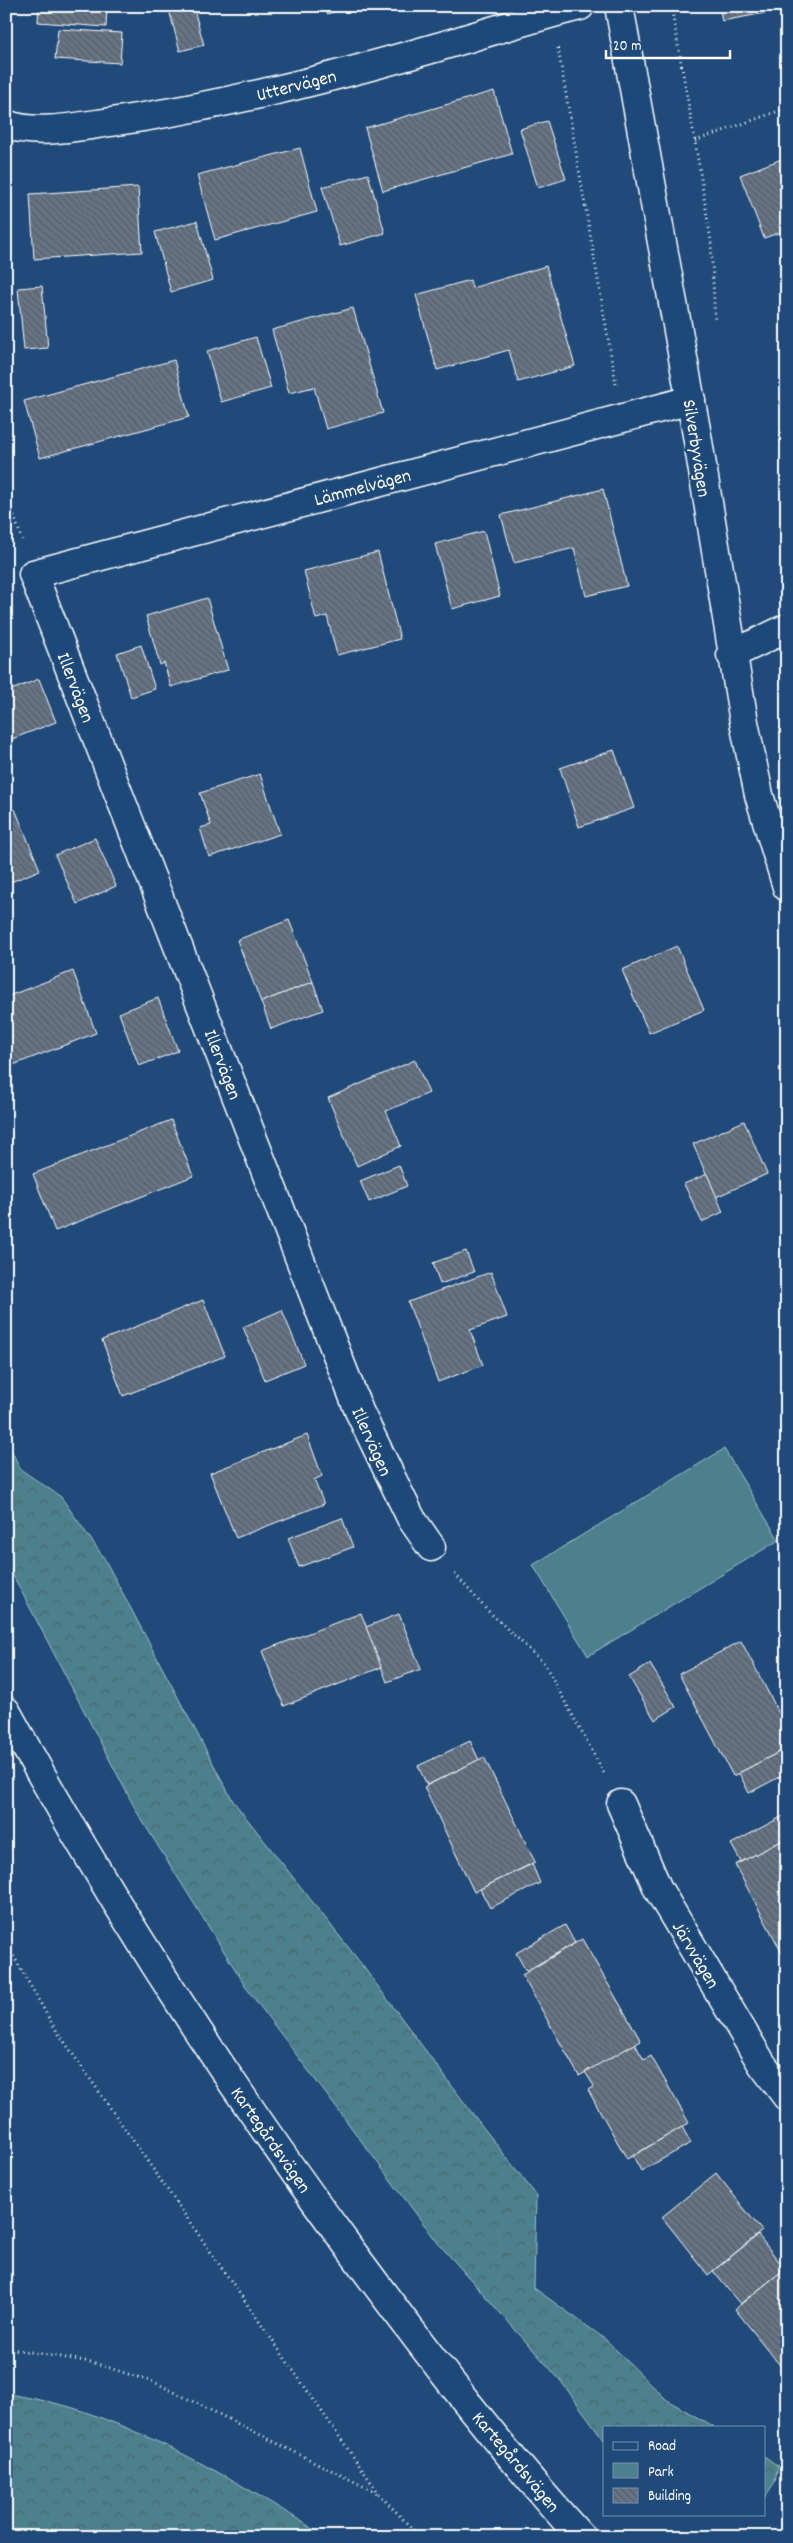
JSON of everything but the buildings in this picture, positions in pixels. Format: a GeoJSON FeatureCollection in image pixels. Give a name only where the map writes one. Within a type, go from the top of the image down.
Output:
{"type":"FeatureCollection","features":[{"type":"Feature","properties":{"kind":"street","name":"Uttervägen"},"geometry":{"type":"LineString","coordinates":[[6,124],[35,129],[82,126],[152,116],[239,99],[428,50],[580,6]]}},
{"type":"Feature","properties":{"kind":"street","name":"Silverbyvägen"},"geometry":{"type":"LineString","coordinates":[[619,6],[691,400],[731,655],[759,796],[787,887]]}},
{"type":"Feature","properties":{"kind":"street","name":"Lämmelvägen"},"geometry":{"type":"LineString","coordinates":[[33,574],[622,416],[691,400]]}},
{"type":"Feature","properties":{"kind":"street","name":"Illervägen"},"geometry":{"type":"LineString","coordinates":[[33,574],[359,1412],[410,1518],[431,1547]]}},
{"type":"Feature","properties":{"kind":"street"},"geometry":{"type":"LineString","coordinates":[[731,655],[787,628]]}},
{"type":"Feature","properties":{"kind":"street","name":"Kartegårdsvägen"},"geometry":{"type":"LineString","coordinates":[[6,1711],[102,1881],[250,2109],[340,2236],[433,2359],[582,2537]]}},
{"type":"Feature","properties":{"kind":"street","name":"Järvvägen"},"geometry":{"type":"LineString","coordinates":[[621,1804],[658,1890],[762,2064],[787,2097]]}},
{"type":"Feature","properties":{"kind":"path"},"geometry":{"type":"LineString","coordinates":[[670,6],[695,141],[710,241],[715,326]]}},
{"type":"Feature","properties":{"kind":"path"},"geometry":{"type":"LineString","coordinates":[[552,13],[622,416]]}},
{"type":"Feature","properties":{"kind":"path"},"geometry":{"type":"LineString","coordinates":[[695,141],[787,108]]}},
{"type":"Feature","properties":{"kind":"path"},"geometry":{"type":"LineString","coordinates":[[6,492],[33,574]]}},
{"type":"Feature","properties":{"kind":"path"},"geometry":{"type":"LineString","coordinates":[[431,1547],[486,1609],[544,1663],[621,1804]]}},
{"type":"Feature","properties":{"kind":"path"},"geometry":{"type":"LineString","coordinates":[[6,1943],[54,2027],[380,2495],[420,2537]]}},
{"type":"Feature","properties":{"kind":"path"},"geometry":{"type":"LineString","coordinates":[[6,2348],[91,2362],[156,2383],[380,2495]]}},
{"type":"Feature","properties":{"kind":"path"},"geometry":{"type":"LineString","coordinates":[[661,2537],[688,2531],[701,2531],[725,2537]]}},
{"type":"Feature","properties":{"kind":"green space"},"geometry":{"type":"Polygon","coordinates":[[[6,1438],[20,1469],[61,1497],[104,1558],[233,1801],[359,1961],[475,2117],[536,2195],[534,2288],[605,2339],[667,2400],[712,2426],[603,2426],[603,2439],[560,2380],[438,2243],[250,1993],[138,1814],[6,1562],[6,1438]]]}},
{"type":"Feature","properties":{"kind":"green space"},"geometry":{"type":"Polygon","coordinates":[[[724,1449],[779,1540],[588,1656],[533,1565],[724,1449]]]}},
{"type":"Feature","properties":{"kind":"green space"},"geometry":{"type":"Polygon","coordinates":[[[6,2393],[78,2410],[150,2438],[210,2468],[326,2537],[6,2537],[6,2393]]]}},
{"type":"Feature","properties":{"kind":"green space"},"geometry":{"type":"Polygon","coordinates":[[[766,2457],[778,2466],[775,2482],[766,2495],[766,2457]]]}}]}
